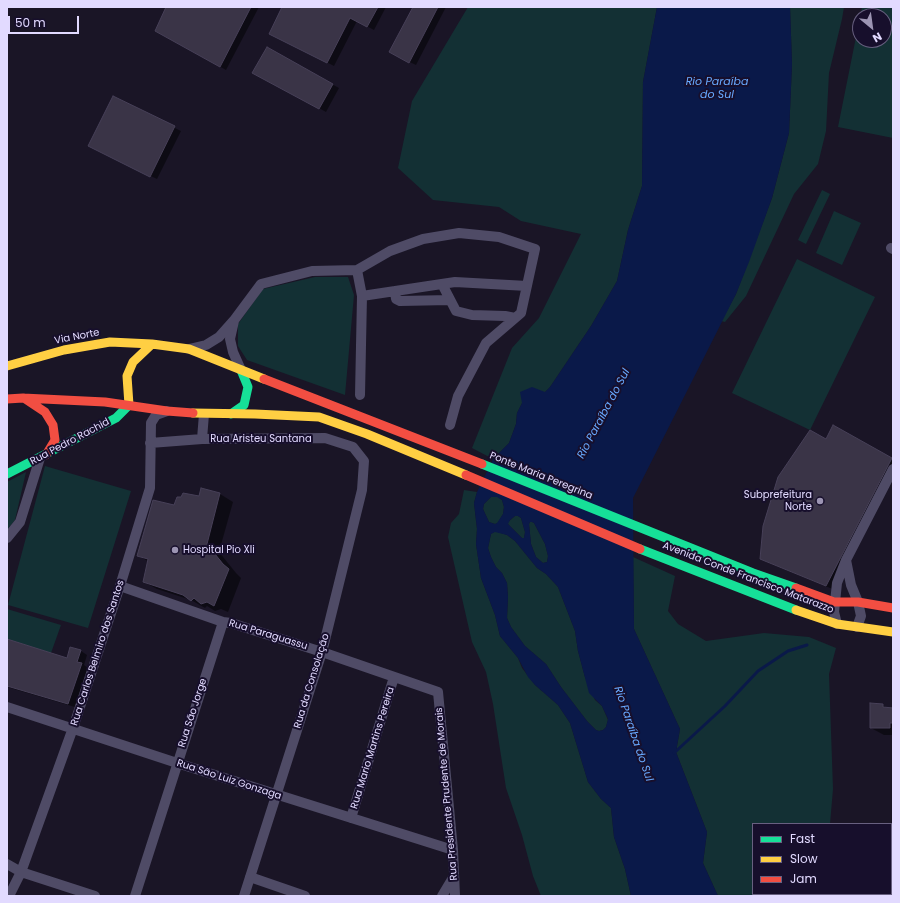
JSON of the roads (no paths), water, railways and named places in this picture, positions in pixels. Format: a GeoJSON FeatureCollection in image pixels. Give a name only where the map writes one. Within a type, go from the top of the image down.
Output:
{"type":"FeatureCollection","features":[{"type":"Feature","properties":{"kind":"main road","name":"Via Norte"},"geometry":{"type":"LineString","coordinates":[[7,366],[64,350],[110,342],[152,344],[189,350],[242,370]]}},
{"type":"Feature","properties":{"kind":"main road"},"geometry":{"type":"LineString","coordinates":[[128,405],[127,376],[133,362],[152,344]]}},
{"type":"Feature","properties":{"kind":"main road"},"geometry":{"type":"LineString","coordinates":[[7,399],[23,398],[105,402],[166,411],[204,414],[231,414],[244,405],[248,387],[242,370]]}},
{"type":"Feature","properties":{"kind":"main road","name":"Ponte Maria Peregrina"},"geometry":{"type":"LineString","coordinates":[[242,370],[374,423],[392,428],[681,544]]}},
{"type":"Feature","properties":{"kind":"main road"},"geometry":{"type":"LineString","coordinates":[[23,398],[45,412],[53,425],[55,440],[43,457]]}},
{"type":"Feature","properties":{"kind":"main road","name":"Rua Pedro Rachid"},"geometry":{"type":"LineString","coordinates":[[7,474],[43,457],[116,418],[128,405]]}},
{"type":"Feature","properties":{"kind":"main road","name":"Avenida Conde Francisco Matarazzo"},"geometry":{"type":"LineString","coordinates":[[231,414],[319,417],[367,434],[644,550],[769,600],[837,624],[893,632]]}},
{"type":"Feature","properties":{"kind":"main road","name":"Avenida Conde Francisco Matarazzo"},"geometry":{"type":"LineString","coordinates":[[681,544],[753,573],[834,602],[858,602],[893,608]]}},
{"type":"Feature","properties":{"kind":"street"},"geometry":{"type":"LineString","coordinates":[[189,350],[206,344],[219,337],[235,319],[261,284],[312,271],[357,270],[390,251],[423,239],[459,233],[499,237],[534,249],[521,313],[486,343],[458,396],[450,425]]}},
{"type":"Feature","properties":{"kind":"street"},"geometry":{"type":"LineString","coordinates":[[357,270],[362,296],[360,395]]}},
{"type":"Feature","properties":{"kind":"street"},"geometry":{"type":"LineString","coordinates":[[362,296],[455,282],[527,286]]}},
{"type":"Feature","properties":{"kind":"street"},"geometry":{"type":"LineString","coordinates":[[442,284],[456,311],[472,315],[505,316],[515,318]]}},
{"type":"Feature","properties":{"kind":"street"},"geometry":{"type":"LineString","coordinates":[[395,291],[396,299],[400,301],[450,300]]}},
{"type":"Feature","properties":{"kind":"street"},"geometry":{"type":"LineString","coordinates":[[235,319],[230,339],[233,352],[242,370]]}},
{"type":"Feature","properties":{"kind":"street","name":"Rua Carlos Belmiro dos Santos"},"geometry":{"type":"LineString","coordinates":[[10,896],[21,872],[73,728],[120,586],[150,488],[151,423],[156,415],[166,411]]}},
{"type":"Feature","properties":{"kind":"street"},"geometry":{"type":"LineString","coordinates":[[202,439],[204,414]]}},
{"type":"Feature","properties":{"kind":"street","name":"Rua Aristeu Santana"},"geometry":{"type":"LineString","coordinates":[[150,443],[202,439],[325,438],[353,447],[364,461]]}},
{"type":"Feature","properties":{"kind":"street"},"geometry":{"type":"LineString","coordinates":[[7,538],[20,522],[43,457]]}},
{"type":"Feature","properties":{"kind":"street","name":"Rua da Consolação"},"geometry":{"type":"LineString","coordinates":[[244,896],[322,652],[362,490],[364,461]]}},
{"type":"Feature","properties":{"kind":"street"},"geometry":{"type":"LineString","coordinates":[[837,624],[834,612],[834,602],[837,583],[846,560],[893,469]]}},
{"type":"Feature","properties":{"kind":"street"},"geometry":{"type":"LineString","coordinates":[[846,560],[850,585],[858,602],[861,616],[857,627]]}},
{"type":"Feature","properties":{"kind":"street","name":"Rua Paraguassu"},"geometry":{"type":"LineString","coordinates":[[120,586],[223,622],[231,623],[322,652],[438,692]]}},
{"type":"Feature","properties":{"kind":"street","name":"Rua São Jorge"},"geometry":{"type":"LineString","coordinates":[[135,896],[223,622]]}},
{"type":"Feature","properties":{"kind":"street","name":"Rua Mario Martins Pereira"},"geometry":{"type":"LineString","coordinates":[[351,818],[394,677]]}},
{"type":"Feature","properties":{"kind":"street","name":"Rua Presidente Prudente de Morais"},"geometry":{"type":"LineString","coordinates":[[438,692],[456,896]]}},
{"type":"Feature","properties":{"kind":"street","name":"Rua São Luiz Gonzaga"},"geometry":{"type":"LineString","coordinates":[[7,707],[276,795],[453,850]]}},
{"type":"Feature","properties":{"kind":"street"},"geometry":{"type":"LineString","coordinates":[[7,864],[21,872],[95,896]]}},
{"type":"Feature","properties":{"kind":"street"},"geometry":{"type":"LineString","coordinates":[[442,896],[454,876]]}},
{"type":"Feature","properties":{"kind":"street"},"geometry":{"type":"LineString","coordinates":[[250,878],[305,896]]}},
{"type":"Feature","properties":{"kind":"water","name":"Rio Paraíba do Sul"},"geometry":{"type":"Polygon","coordinates":[[[657,7],[790,7],[792,64],[789,133],[772,198],[736,294],[633,498],[634,629],[680,729],[676,752],[707,832],[703,863],[718,896],[631,896],[625,869],[614,837],[611,808],[601,799],[588,782],[570,723],[558,705],[528,677],[518,658],[500,636],[495,615],[481,578],[476,544],[477,529],[474,503],[477,492],[493,459],[509,443],[516,424],[517,413],[522,403],[520,392],[532,387],[545,392],[550,387],[591,326],[617,281],[628,230],[642,186],[643,82],[657,7]],[[491,497],[484,504],[483,509],[489,522],[495,524],[497,523],[503,514],[504,507],[502,500],[497,497],[491,497]],[[515,516],[508,524],[522,538],[524,538],[525,532],[521,518],[515,516]],[[530,522],[531,544],[536,557],[543,563],[547,562],[548,556],[545,544],[534,523],[530,522]],[[495,532],[491,534],[488,548],[496,567],[502,573],[507,583],[507,618],[511,627],[525,646],[546,664],[561,687],[587,721],[596,730],[603,730],[606,727],[608,719],[602,706],[589,693],[578,651],[575,631],[558,587],[546,574],[537,568],[515,541],[507,535],[495,532]]]}},
{"type":"Feature","properties":{"kind":"waterway"},"geometry":{"type":"LineString","coordinates":[[674,753],[725,706],[758,671],[788,651],[807,645]]}},
{"type":"Feature","properties":{"kind":"place","name":"Subprefeitura Norte"},"geometry":{"type":"Point","coordinates":[820,501]}},
{"type":"Feature","properties":{"kind":"place","name":"Hospital Pio XIi"},"geometry":{"type":"Point","coordinates":[175,550]}}]}
